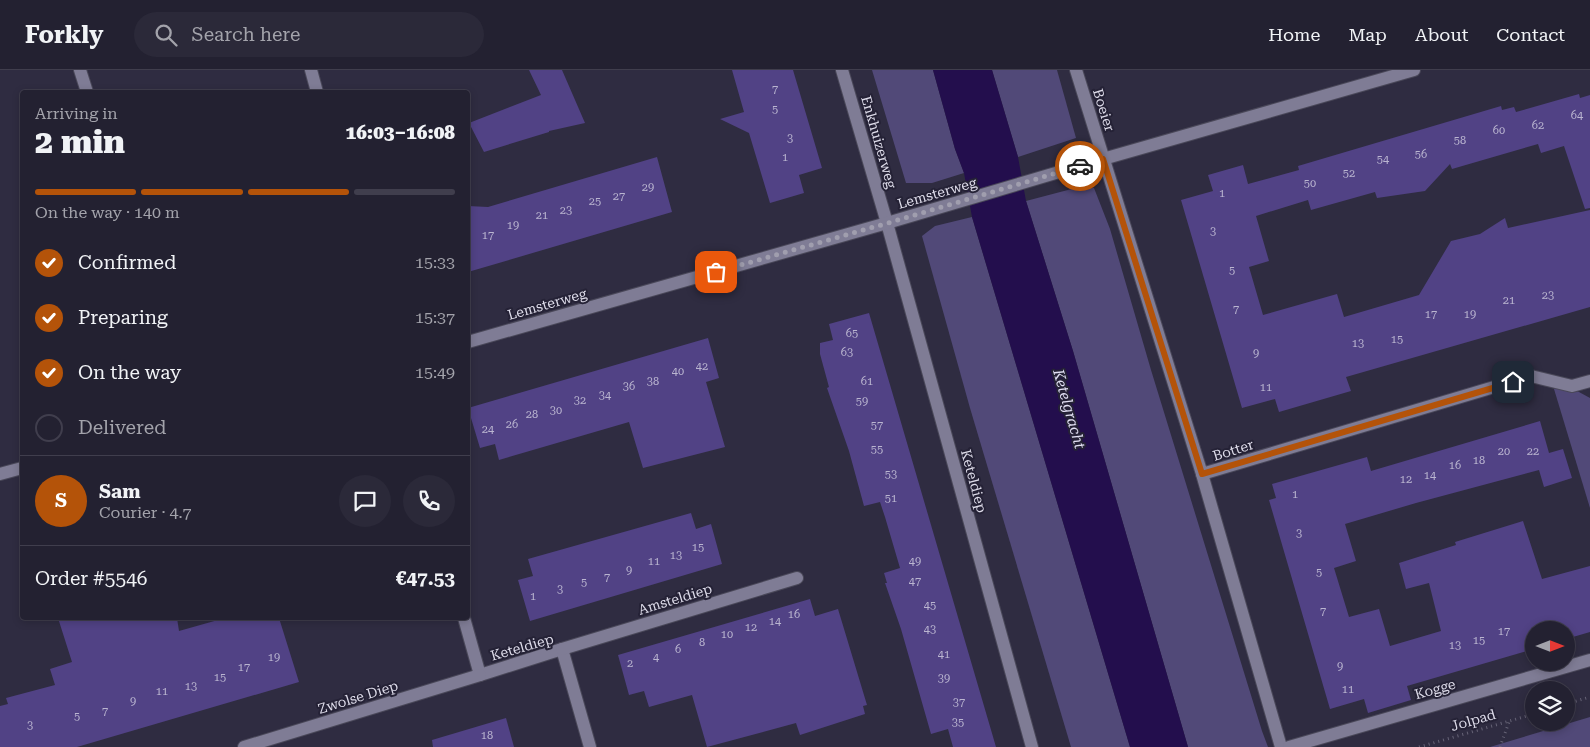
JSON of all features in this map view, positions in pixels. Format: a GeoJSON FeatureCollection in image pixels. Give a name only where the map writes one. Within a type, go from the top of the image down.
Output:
{"type":"FeatureCollection","features":[{"type":"Feature","properties":{"kind":"street"},"geometry":{"type":"LineString","coordinates":[[80,70],[86,90]]}},
{"type":"Feature","properties":{"kind":"street"},"geometry":{"type":"LineString","coordinates":[[311,70],[316,90]]}},
{"type":"Feature","properties":{"kind":"street","name":"Enkhuizerweg"},"geometry":{"type":"LineString","coordinates":[[842,70],[888,223]]}},
{"type":"Feature","properties":{"kind":"street","name":"Boeier"},"geometry":{"type":"LineString","coordinates":[[1076,70],[1103,159]]}},
{"type":"Feature","properties":{"kind":"street","name":"Lemsterweg"},"geometry":{"type":"LineString","coordinates":[[470,341],[888,223],[1414,70]]}},
{"type":"Feature","properties":{"kind":"street","name":"Botter"},"geometry":{"type":"LineString","coordinates":[[1103,159],[1202,474],[1531,376],[1572,386],[1590,381]]}},
{"type":"Feature","properties":{"kind":"street","name":"Keteldiep"},"geometry":{"type":"LineString","coordinates":[[888,223],[1032,747]]}},
{"type":"Feature","properties":{"kind":"street"},"geometry":{"type":"LineString","coordinates":[[0,474],[20,469]]}},
{"type":"Feature","properties":{"kind":"street"},"geometry":{"type":"LineString","coordinates":[[1202,474],[1281,747]]}},
{"type":"Feature","properties":{"kind":"street","name":"Amsteldiep"},"geometry":{"type":"LineString","coordinates":[[562,649],[797,578]]}},
{"type":"Feature","properties":{"kind":"street","name":"Keteldiep"},"geometry":{"type":"LineString","coordinates":[[465,620],[480,675],[562,649],[590,747]]}},
{"type":"Feature","properties":{"kind":"street","name":"Kogge"},"geometry":{"type":"LineString","coordinates":[[1289,747],[1590,660]]}},
{"type":"Feature","properties":{"kind":"street","name":"Zwolse Diep"},"geometry":{"type":"LineString","coordinates":[[244,747],[480,675]]}},
{"type":"Feature","properties":{"kind":"path"},"geometry":{"type":"LineString","coordinates":[[1575,702],[1590,698]]}},
{"type":"Feature","properties":{"kind":"path","name":"Jolpad"},"geometry":{"type":"LineString","coordinates":[[1419,747],[1525,717]]}},
{"type":"Feature","properties":{"kind":"path"},"geometry":{"type":"LineString","coordinates":[[1500,747],[1509,721]]}},
{"type":"Feature","properties":{"kind":"shaded area"},"geometry":{"type":"Polygon","coordinates":[[[872,70],[933,70],[955,149],[964,173],[932,183],[906,183],[872,70]]]}},
{"type":"Feature","properties":{"kind":"shaded area"},"geometry":{"type":"Polygon","coordinates":[[[992,70],[1057,70],[1076,138],[1018,157],[992,70]]]}},
{"type":"Feature","properties":{"kind":"shaded area"},"geometry":{"type":"Polygon","coordinates":[[[1083,186],[1094,188],[1110,229],[1151,370],[1268,747],[1188,747],[1073,351],[1026,201],[1083,186]]]}},
{"type":"Feature","properties":{"kind":"shaded area"},"geometry":{"type":"Polygon","coordinates":[[[972,217],[1130,747],[1071,747],[970,408],[922,236],[935,226],[972,217]]]}},
{"type":"Feature","properties":{"kind":"shaded area"},"geometry":{"type":"Polygon","coordinates":[[[1565,387],[1590,398],[1590,508],[1554,389],[1565,387]]]}},
{"type":"Feature","properties":{"kind":"shaded area"},"geometry":{"type":"Polygon","coordinates":[[[1590,717],[1590,747],[1490,747],[1543,731],[1575,731],[1575,722],[1590,717]]]}},
{"type":"Feature","properties":{"kind":"water","name":"Ketelgracht"},"geometry":{"type":"Polygon","coordinates":[[[933,70],[992,70],[1018,157],[1026,201],[1073,351],[1188,747],[1130,747],[972,217],[964,173],[955,149],[933,70]]]}},
{"type":"Feature","properties":{"kind":"building"},"geometry":{"type":"Polygon","coordinates":[[[529,70],[562,70],[585,123],[549,131],[484,152],[470,123],[541,95],[529,70]]]}},
{"type":"Feature","properties":{"kind":"building"},"geometry":{"type":"Polygon","coordinates":[[[732,70],[793,70],[822,168],[799,175],[804,193],[770,203],[749,133],[720,119],[744,112],[732,70]]]}},
{"type":"Feature","properties":{"kind":"building"},"geometry":{"type":"Polygon","coordinates":[[[1579,94],[1580,98],[1590,95],[1590,208],[1585,209],[1564,146],[1541,153],[1538,144],[1452,169],[1450,164],[1425,191],[1377,198],[1375,192],[1311,210],[1308,200],[1256,216],[1269,261],[1249,267],[1263,315],[1337,294],[1344,317],[1419,295],[1451,241],[1480,234],[1505,218],[1508,228],[1590,210],[1590,307],[1346,377],[1351,391],[1279,412],[1275,399],[1242,408],[1181,200],[1213,191],[1208,175],[1243,165],[1248,184],[1299,170],[1298,166],[1501,106],[1502,110],[1514,107],[1516,112],[1579,94]]]}},
{"type":"Feature","properties":{"kind":"building"},"geometry":{"type":"Polygon","coordinates":[[[657,157],[672,212],[470,271],[470,206],[488,207],[657,157]]]}},
{"type":"Feature","properties":{"kind":"building"},"geometry":{"type":"Polygon","coordinates":[[[869,313],[996,747],[953,747],[948,729],[931,734],[901,629],[885,583],[887,583],[884,573],[900,568],[885,517],[880,502],[864,506],[849,451],[827,388],[829,387],[820,354],[820,343],[833,340],[829,324],[869,313]]]}},
{"type":"Feature","properties":{"kind":"building"},"geometry":{"type":"Polygon","coordinates":[[[708,338],[719,378],[706,382],[725,447],[643,468],[629,422],[499,460],[495,444],[480,448],[470,415],[470,407],[708,338]]]}},
{"type":"Feature","properties":{"kind":"building"},"geometry":{"type":"Polygon","coordinates":[[[1540,421],[1549,453],[1563,449],[1572,478],[1544,487],[1539,470],[1345,524],[1356,561],[1334,568],[1349,617],[1379,609],[1390,646],[1441,631],[1429,583],[1406,589],[1399,563],[1456,545],[1455,542],[1523,521],[1542,579],[1590,566],[1590,632],[1575,636],[1575,621],[1525,621],[1525,652],[1407,686],[1411,700],[1368,713],[1364,699],[1330,709],[1269,500],[1276,498],[1272,484],[1367,457],[1371,471],[1540,421]]]}},
{"type":"Feature","properties":{"kind":"building"},"geometry":{"type":"Polygon","coordinates":[[[691,513],[696,529],[711,524],[722,564],[530,621],[518,580],[533,576],[528,559],[691,513]]]}},
{"type":"Feature","properties":{"kind":"building"},"geometry":{"type":"Polygon","coordinates":[[[810,599],[815,616],[838,609],[867,705],[863,706],[865,714],[800,735],[796,723],[707,747],[692,695],[649,707],[644,691],[629,695],[618,655],[810,599]]]}},
{"type":"Feature","properties":{"kind":"building"},"geometry":{"type":"Polygon","coordinates":[[[59,620],[177,620],[179,631],[218,620],[280,620],[299,682],[77,747],[0,747],[0,706],[8,704],[6,698],[55,685],[50,669],[72,662],[59,620]]]}},
{"type":"Feature","properties":{"kind":"building"},"geometry":{"type":"Polygon","coordinates":[[[506,718],[514,747],[433,747],[432,740],[506,718]]]}},
{"type":"Feature","properties":{"kind":"way so far"},"geometry":{"type":"LineString","coordinates":[[716,272],[1080,166]]}},
{"type":"Feature","properties":{"kind":"route"},"geometry":{"type":"LineString","coordinates":[[1080,166],[1103,159],[1202,474],[1513,382]]}}]}
